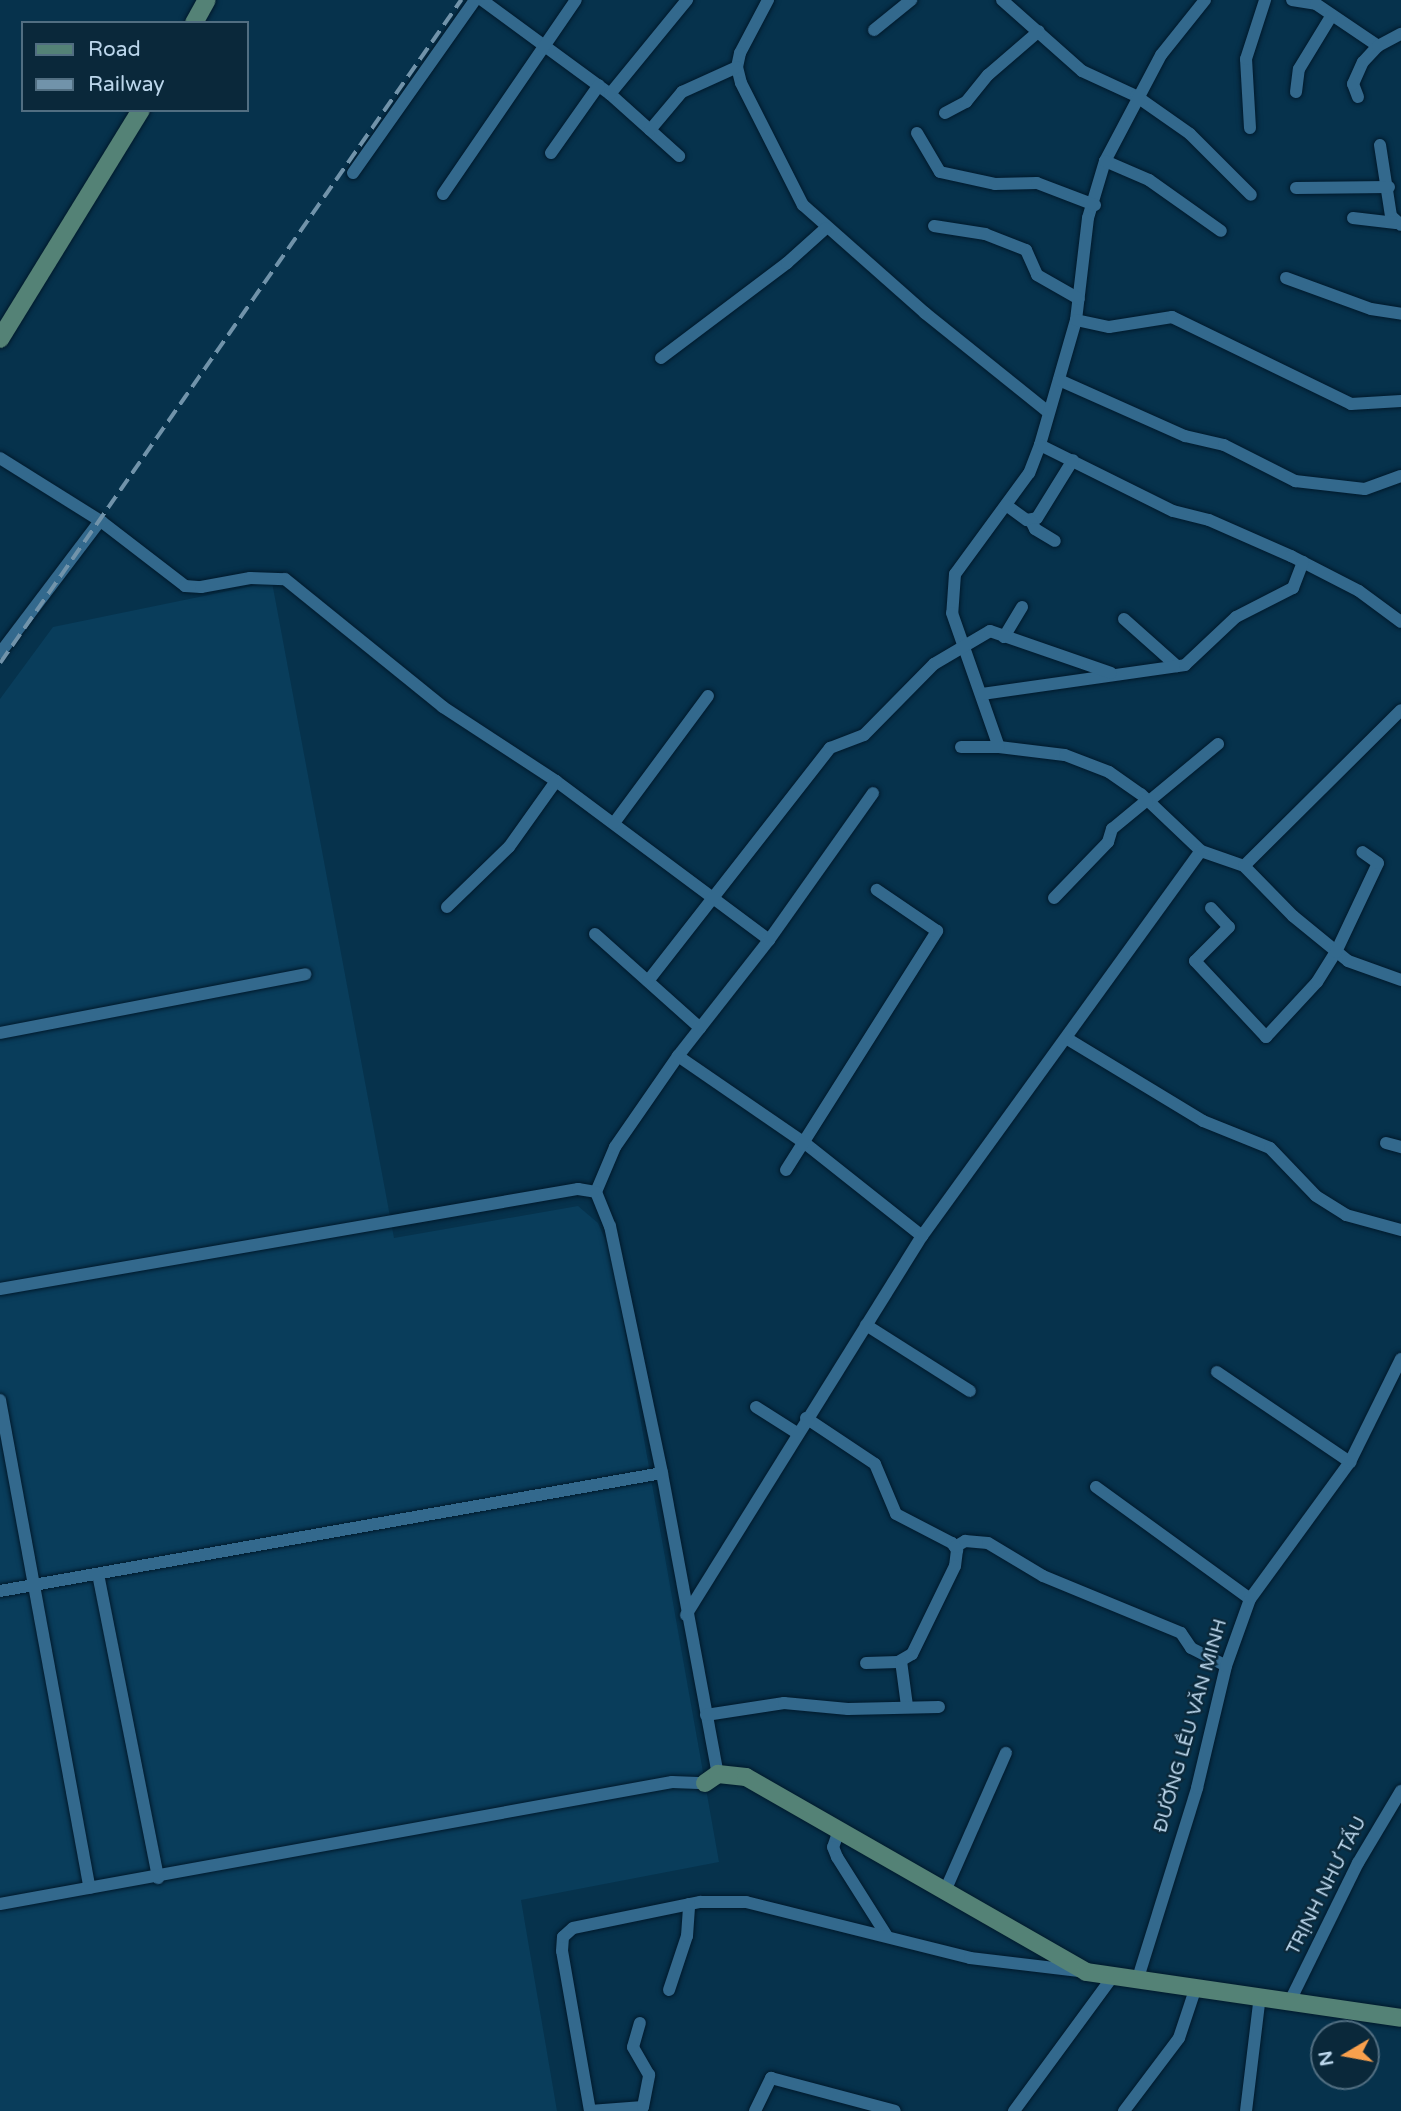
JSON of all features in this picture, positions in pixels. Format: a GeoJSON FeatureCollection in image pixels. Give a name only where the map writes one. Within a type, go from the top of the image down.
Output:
{"type":"FeatureCollection","features":[{"type":"Feature","properties":{"kind":"street"},"geometry":{"type":"LineString","coordinates":[[195,21],[207,0]]}},
{"type":"Feature","properties":{"kind":"street"},"geometry":{"type":"LineString","coordinates":[[353,173],[475,0]]}},
{"type":"Feature","properties":{"kind":"street"},"geometry":{"type":"LineString","coordinates":[[482,0],[599,85],[678,156]]}},
{"type":"Feature","properties":{"kind":"street"},"geometry":{"type":"LineString","coordinates":[[443,194],[576,0]]}},
{"type":"Feature","properties":{"kind":"street"},"geometry":{"type":"LineString","coordinates":[[610,94],[687,0]]}},
{"type":"Feature","properties":{"kind":"street"},"geometry":{"type":"LineString","coordinates":[[768,0],[740,53],[737,67],[741,83],[797,194],[826,228],[1048,412]]}},
{"type":"Feature","properties":{"kind":"street"},"geometry":{"type":"LineString","coordinates":[[874,30],[911,0]]}},
{"type":"Feature","properties":{"kind":"street"},"geometry":{"type":"LineString","coordinates":[[1002,0],[1082,71],[1136,96],[1190,134],[1251,195]]}},
{"type":"Feature","properties":{"kind":"street"},"geometry":{"type":"LineString","coordinates":[[999,747],[950,601],[955,574],[1029,473],[1040,445],[1076,320],[1094,204],[1105,160],[1136,96],[1161,55],[1205,0]]}},
{"type":"Feature","properties":{"kind":"street"},"geometry":{"type":"LineString","coordinates":[[1250,128],[1246,59],[1265,0]]}},
{"type":"Feature","properties":{"kind":"street"},"geometry":{"type":"LineString","coordinates":[[1292,0],[1316,4],[1378,46]]}},
{"type":"Feature","properties":{"kind":"street"},"geometry":{"type":"LineString","coordinates":[[1296,92],[1299,69],[1332,15]]}},
{"type":"Feature","properties":{"kind":"street"},"geometry":{"type":"LineString","coordinates":[[945,113],[966,102],[988,75],[1039,31]]}},
{"type":"Feature","properties":{"kind":"street"},"geometry":{"type":"LineString","coordinates":[[1358,97],[1355,73],[1378,46],[1401,34]]}},
{"type":"Feature","properties":{"kind":"street"},"geometry":{"type":"LineString","coordinates":[[650,130],[682,92],[737,67]]}},
{"type":"Feature","properties":{"kind":"street"},"geometry":{"type":"LineString","coordinates":[[551,153],[599,85]]}},
{"type":"Feature","properties":{"kind":"street"},"geometry":{"type":"LineString","coordinates":[[0,339],[140,112]]}},
{"type":"Feature","properties":{"kind":"street"},"geometry":{"type":"LineString","coordinates":[[917,133],[940,172],[995,184],[1037,183],[1094,204]]}},
{"type":"Feature","properties":{"kind":"street"},"geometry":{"type":"LineString","coordinates":[[1353,218],[1399,224],[1380,145]]}},
{"type":"Feature","properties":{"kind":"street"},"geometry":{"type":"LineString","coordinates":[[1105,160],[1149,180],[1220,231]]}},
{"type":"Feature","properties":{"kind":"street"},"geometry":{"type":"LineString","coordinates":[[1296,188],[1389,187]]}},
{"type":"Feature","properties":{"kind":"street"},"geometry":{"type":"LineString","coordinates":[[934,226],[985,234],[1026,250],[1037,275],[1079,299]]}},
{"type":"Feature","properties":{"kind":"street"},"geometry":{"type":"LineString","coordinates":[[661,358],[788,263],[826,228]]}},
{"type":"Feature","properties":{"kind":"street"},"geometry":{"type":"LineString","coordinates":[[1286,278],[1371,309],[1401,314]]}},
{"type":"Feature","properties":{"kind":"street"},"geometry":{"type":"LineString","coordinates":[[1076,320],[1110,327],[1172,317],[1351,404],[1401,401]]}},
{"type":"Feature","properties":{"kind":"street"},"geometry":{"type":"LineString","coordinates":[[1059,380],[1185,436],[1224,445],[1294,481],[1365,489],[1401,476]]}},
{"type":"Feature","properties":{"kind":"street"},"geometry":{"type":"LineString","coordinates":[[1040,445],[1173,511],[1209,520],[1303,562],[1359,591],[1401,622]]}},
{"type":"Feature","properties":{"kind":"street"},"geometry":{"type":"LineString","coordinates":[[0,458],[100,521],[193,588],[250,578],[285,579],[443,707],[556,781],[715,897],[769,940]]}},
{"type":"Feature","properties":{"kind":"street"},"geometry":{"type":"LineString","coordinates":[[1031,521],[1073,460]]}},
{"type":"Feature","properties":{"kind":"street"},"geometry":{"type":"LineString","coordinates":[[1006,505],[1031,521],[1035,530],[1055,541]]}},
{"type":"Feature","properties":{"kind":"street"},"geometry":{"type":"LineString","coordinates":[[0,653],[100,521]]}},
{"type":"Feature","properties":{"kind":"street"},"geometry":{"type":"LineString","coordinates":[[982,694],[1079,683],[1111,673],[1191,662],[1236,617],[1293,588],[1303,562]]}},
{"type":"Feature","properties":{"kind":"street"},"geometry":{"type":"LineString","coordinates":[[1004,637],[1022,607]]}},
{"type":"Feature","properties":{"kind":"street"},"geometry":{"type":"LineString","coordinates":[[1124,619],[1177,666]]}},
{"type":"Feature","properties":{"kind":"street"},"geometry":{"type":"LineString","coordinates":[[648,981],[830,748],[864,735],[934,664],[990,631],[1111,673]]}},
{"type":"Feature","properties":{"kind":"street"},"geometry":{"type":"LineString","coordinates":[[614,823],[708,696]]}},
{"type":"Feature","properties":{"kind":"street"},"geometry":{"type":"LineString","coordinates":[[1244,866],[1401,710]]}},
{"type":"Feature","properties":{"kind":"street"},"geometry":{"type":"LineString","coordinates":[[1054,898],[1108,842],[1112,830],[1218,744]]}},
{"type":"Feature","properties":{"kind":"street"},"geometry":{"type":"LineString","coordinates":[[961,747],[999,747],[1065,755],[1109,772],[1148,801],[1201,851],[1244,866],[1336,952],[1375,974],[1401,980]]}},
{"type":"Feature","properties":{"kind":"street"},"geometry":{"type":"LineString","coordinates":[[447,907],[509,846],[556,781]]}},
{"type":"Feature","properties":{"kind":"street"},"geometry":{"type":"LineString","coordinates":[[712,1778],[706,1715],[662,1473],[610,1226],[596,1192],[615,1147],[678,1056],[769,940],[873,793]]}},
{"type":"Feature","properties":{"kind":"street"},"geometry":{"type":"LineString","coordinates":[[686,1615],[806,1418],[922,1236],[1201,851]]}},
{"type":"Feature","properties":{"kind":"street"},"geometry":{"type":"LineString","coordinates":[[1211,908],[1229,926],[1195,961],[1266,1037],[1317,982],[1336,952],[1378,863],[1362,852]]}},
{"type":"Feature","properties":{"kind":"street"},"geometry":{"type":"LineString","coordinates":[[786,1170],[806,1144],[937,931],[877,890]]}},
{"type":"Feature","properties":{"kind":"street"},"geometry":{"type":"LineString","coordinates":[[595,934],[700,1028]]}},
{"type":"Feature","properties":{"kind":"street"},"geometry":{"type":"LineString","coordinates":[[0,1033],[305,974]]}},
{"type":"Feature","properties":{"kind":"street"},"geometry":{"type":"LineString","coordinates":[[1066,1038],[1203,1121],[1270,1148],[1316,1196],[1346,1215],[1401,1230]]}},
{"type":"Feature","properties":{"kind":"street"},"geometry":{"type":"LineString","coordinates":[[678,1056],[806,1144],[922,1236]]}},
{"type":"Feature","properties":{"kind":"street"},"geometry":{"type":"LineString","coordinates":[[1386,1143],[1401,1147]]}},
{"type":"Feature","properties":{"kind":"street"},"geometry":{"type":"LineString","coordinates":[[0,1289],[578,1189],[596,1192]]}},
{"type":"Feature","properties":{"kind":"street"},"geometry":{"type":"LineString","coordinates":[[866,1325],[970,1391]]}},
{"type":"Feature","properties":{"kind":"street","name":"ĐƯỜNG LỀU VĂN MINH"},"geometry":{"type":"LineString","coordinates":[[1138,1978],[1196,1788],[1226,1666],[1250,1599],[1350,1462],[1401,1359]]}},
{"type":"Feature","properties":{"kind":"street"},"geometry":{"type":"LineString","coordinates":[[1217,1371],[1350,1462]]}},
{"type":"Feature","properties":{"kind":"street"},"geometry":{"type":"LineString","coordinates":[[0,1400],[90,1888]]}},
{"type":"Feature","properties":{"kind":"street"},"geometry":{"type":"LineString","coordinates":[[756,1407],[797,1433]]}},
{"type":"Feature","properties":{"kind":"street"},"geometry":{"type":"LineString","coordinates":[[806,1418],[876,1464],[889,1501],[906,1523],[955,1547]]}},
{"type":"Feature","properties":{"kind":"street"},"geometry":{"type":"LineString","coordinates":[[0,1591],[662,1473]]}},
{"type":"Feature","properties":{"kind":"street"},"geometry":{"type":"LineString","coordinates":[[1096,1487],[1250,1599]]}},
{"type":"Feature","properties":{"kind":"street"},"geometry":{"type":"LineString","coordinates":[[955,1547],[965,1541],[988,1543],[1043,1576],[1181,1633],[1191,1648],[1226,1666]]}},
{"type":"Feature","properties":{"kind":"street"},"geometry":{"type":"LineString","coordinates":[[866,1663],[901,1661],[912,1654],[956,1566],[955,1547]]}},
{"type":"Feature","properties":{"kind":"street"},"geometry":{"type":"LineString","coordinates":[[98,1574],[158,1878]]}},
{"type":"Feature","properties":{"kind":"street"},"geometry":{"type":"LineString","coordinates":[[901,1661],[907,1706]]}},
{"type":"Feature","properties":{"kind":"street"},"geometry":{"type":"LineString","coordinates":[[706,1715],[785,1703],[848,1709],[939,1707]]}},
{"type":"Feature","properties":{"kind":"street"},"geometry":{"type":"LineString","coordinates":[[945,1891],[1006,1753]]}},
{"type":"Feature","properties":{"kind":"street"},"geometry":{"type":"LineString","coordinates":[[0,1904],[158,1878],[672,1782],[746,1777],[1086,1972]]}},
{"type":"Feature","properties":{"kind":"street","name":"TRỊNH NHƯ TẤU"},"geometry":{"type":"LineString","coordinates":[[1290,2001],[1358,1863],[1401,1791]]}},
{"type":"Feature","properties":{"kind":"street"},"geometry":{"type":"LineString","coordinates":[[839,1830],[833,1847],[836,1857],[887,1936]]}},
{"type":"Feature","properties":{"kind":"street"},"geometry":{"type":"LineString","coordinates":[[640,2023],[633,2047],[649,2075],[643,2107],[590,2111],[562,1951],[564,1937],[573,1928],[689,1904],[746,1902],[970,1958],[1138,1978],[1401,2018]]}},
{"type":"Feature","properties":{"kind":"street"},"geometry":{"type":"LineString","coordinates":[[669,1990],[687,1936],[689,1904]]}},
{"type":"Feature","properties":{"kind":"street"},"geometry":{"type":"LineString","coordinates":[[1014,2111],[1114,1975]]}},
{"type":"Feature","properties":{"kind":"street"},"geometry":{"type":"LineString","coordinates":[[1124,2111],[1179,2038],[1196,1987]]}},
{"type":"Feature","properties":{"kind":"street"},"geometry":{"type":"LineString","coordinates":[[1246,2111],[1260,1996]]}},
{"type":"Feature","properties":{"kind":"street"},"geometry":{"type":"LineString","coordinates":[[755,2111],[771,2078],[895,2111]]}},
{"type":"Feature","properties":{"kind":"shaded area"},"geometry":{"type":"Polygon","coordinates":[[[272,582],[394,1238],[578,1206],[598,1223],[611,1253],[719,1862],[521,1900],[557,2111],[0,2111],[0,699],[53,627],[272,582]]]}},
{"type":"Feature","properties":{"kind":"railway"},"geometry":{"type":"LineString","coordinates":[[0,663],[461,0]]}}]}
